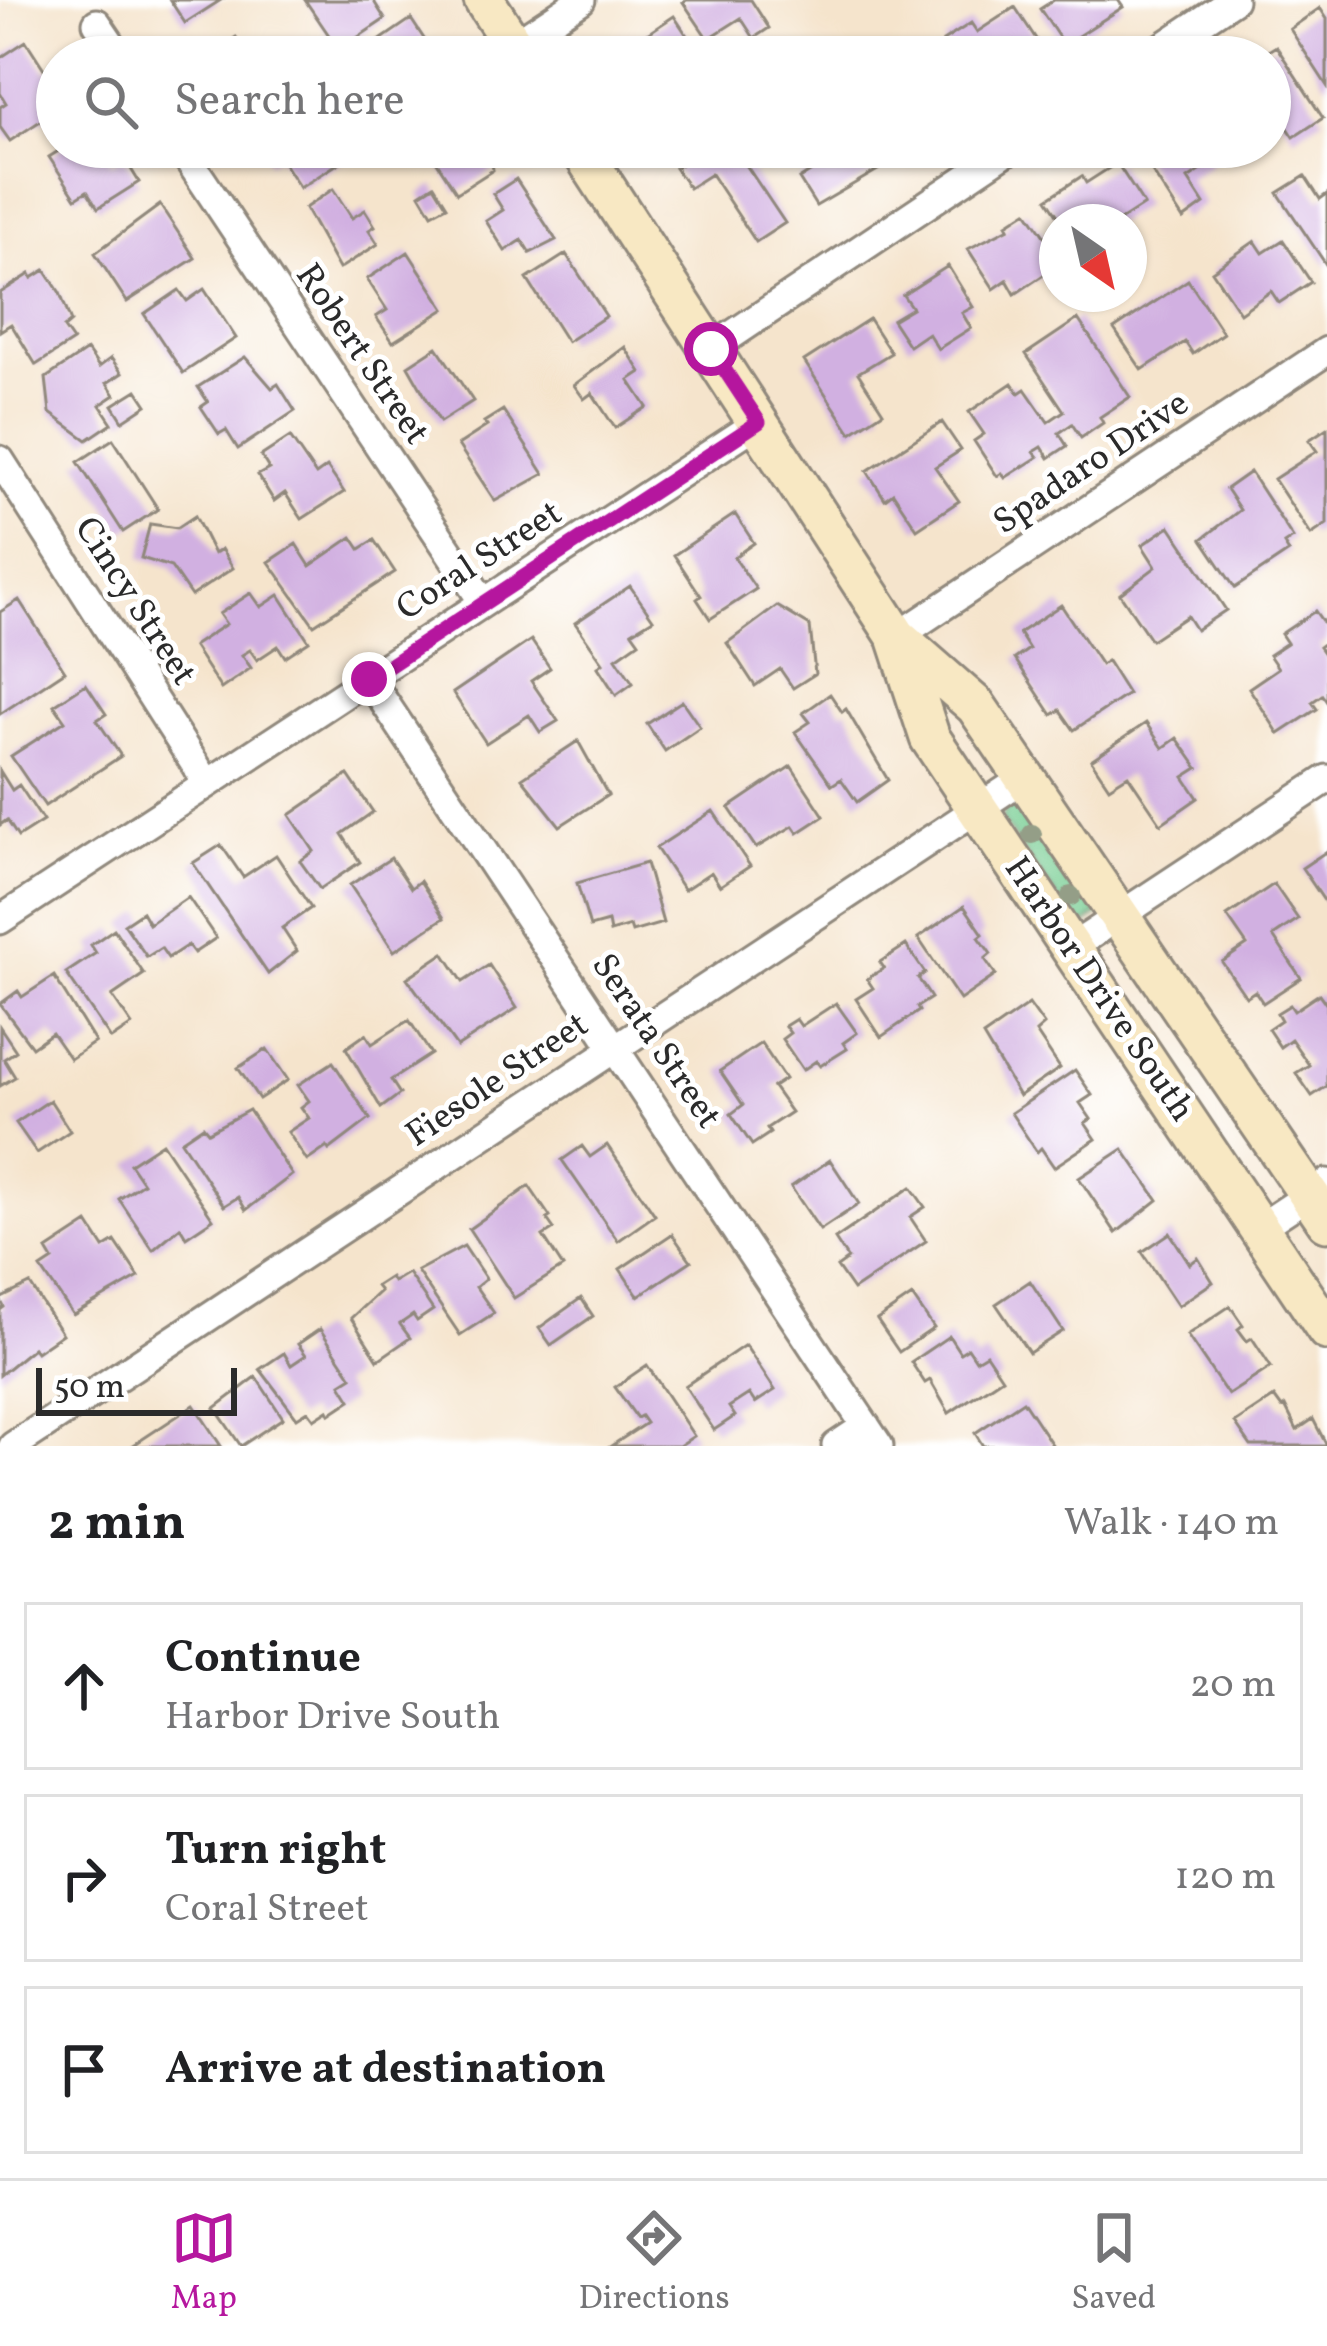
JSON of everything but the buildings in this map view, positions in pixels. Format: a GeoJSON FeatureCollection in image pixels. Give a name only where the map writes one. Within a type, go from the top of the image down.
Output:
{"type":"FeatureCollection","features":[{"type":"Feature","properties":{"kind":"street"},"geometry":{"type":"LineString","coordinates":[[484,0],[507,36]]}},
{"type":"Feature","properties":{"kind":"street"},"geometry":{"type":"LineString","coordinates":[[536,36],[581,0]]}},
{"type":"Feature","properties":{"kind":"street"},"geometry":{"type":"LineString","coordinates":[[1179,36],[1233,0]]}},
{"type":"Feature","properties":{"kind":"street"},"geometry":{"type":"LineString","coordinates":[[97,22],[106,36]]}},
{"type":"Feature","properties":{"kind":"street","name":"Robert Street"},"geometry":{"type":"LineString","coordinates":[[194,168],[483,602]]}},
{"type":"Feature","properties":{"kind":"street","name":"Harbor Drive South"},"geometry":{"type":"LineString","coordinates":[[593,168],[898,637],[930,738],[1327,1330]]}},
{"type":"Feature","properties":{"kind":"street"},"geometry":{"type":"LineString","coordinates":[[711,349],[982,168]]}},
{"type":"Feature","properties":{"kind":"street","name":"Spadaro Drive"},"geometry":{"type":"LineString","coordinates":[[898,637],[1327,351]]}},
{"type":"Feature","properties":{"kind":"street","name":"Coral Street"},"geometry":{"type":"LineString","coordinates":[[0,920],[759,422]]}},
{"type":"Feature","properties":{"kind":"street","name":"Cincy Street"},"geometry":{"type":"LineString","coordinates":[[0,460],[207,783]]}},
{"type":"Feature","properties":{"kind":"street","name":"Harbor Drive South"},"geometry":{"type":"LineString","coordinates":[[898,637],[976,706],[1118,918],[1321,1199]]}},
{"type":"Feature","properties":{"kind":"street","name":"Serata Street"},"geometry":{"type":"LineString","coordinates":[[369,679],[872,1436]]}},
{"type":"Feature","properties":{"kind":"street","name":"Fiesole Street"},"geometry":{"type":"LineString","coordinates":[[13,1446],[1024,778]]}},
{"type":"Feature","properties":{"kind":"street"},"geometry":{"type":"LineString","coordinates":[[1071,948],[1327,779]]}},
{"type":"Feature","properties":{"kind":"street"},"geometry":{"type":"LineString","coordinates":[[1259,1228],[1321,1199]]}},
{"type":"Feature","properties":{"kind":"street"},"geometry":{"type":"LineString","coordinates":[[836,1446],[872,1436]]}},
{"type":"Feature","properties":{"kind":"green space"},"geometry":{"type":"Polygon","coordinates":[[[1017,800],[1101,912],[1079,930],[1001,820],[1006,807],[1017,800]]]}},
{"type":"Feature","properties":{"kind":"route"},"geometry":{"type":"LineString","coordinates":[[369,679],[759,422],[711,349]]}}]}
